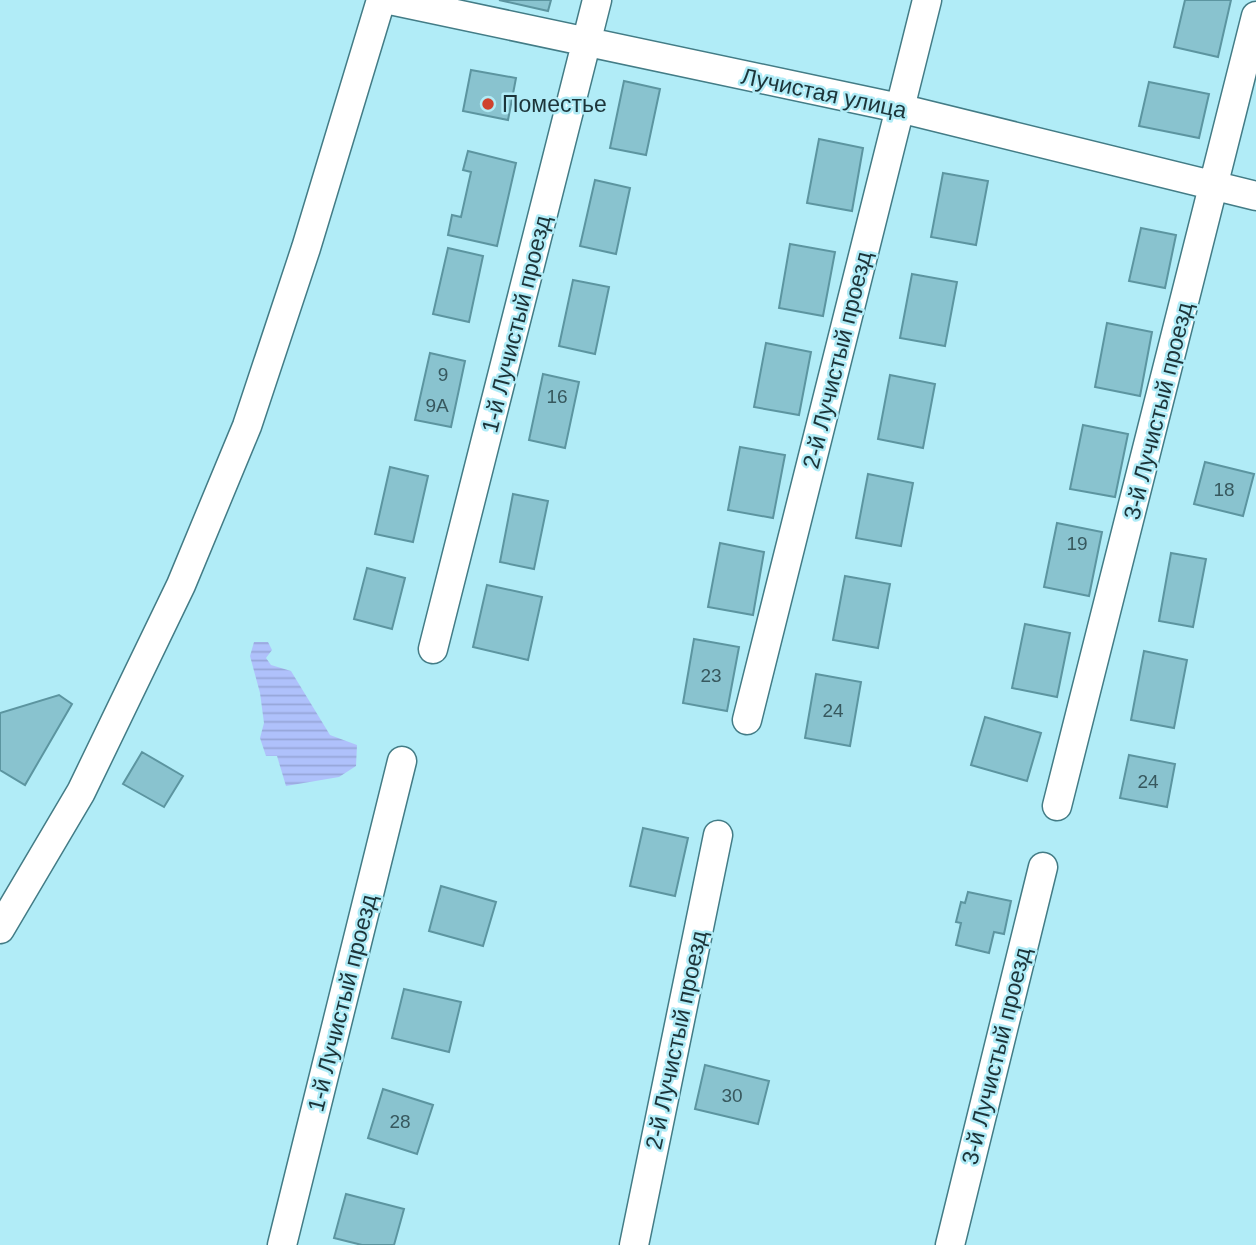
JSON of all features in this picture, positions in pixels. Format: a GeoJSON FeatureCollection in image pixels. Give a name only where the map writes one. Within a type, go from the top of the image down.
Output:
{"type":"FeatureCollection","features":[{"type":"Feature","properties":{"kind":"street"},"geometry":{"type":"LineString","coordinates":[[0,929],[81,792],[181,585],[242,438],[306,248],[381,0]]}},
{"type":"Feature","properties":{"kind":"street","name":"Лучистая улица"},"geometry":{"type":"LineString","coordinates":[[390,0],[899,108],[1256,196]]}},
{"type":"Feature","properties":{"kind":"street","name":"1-й Лучистый проезд"},"geometry":{"type":"LineString","coordinates":[[433,649],[597,0]]}},
{"type":"Feature","properties":{"kind":"street","name":"2-й Лучистый проезд"},"geometry":{"type":"LineString","coordinates":[[747,720],[927,0]]}},
{"type":"Feature","properties":{"kind":"street","name":"3-й Лучистый проезд"},"geometry":{"type":"LineString","coordinates":[[1058,806],[1256,16]]}},
{"type":"Feature","properties":{"kind":"street","name":"1-й Лучистый проезд"},"geometry":{"type":"LineString","coordinates":[[282,1245],[402,761]]}},
{"type":"Feature","properties":{"kind":"street","name":"2-й Лучистый проезд"},"geometry":{"type":"LineString","coordinates":[[634,1245],[718,835]]}},
{"type":"Feature","properties":{"kind":"street","name":"3-й Лучистый проезд"},"geometry":{"type":"LineString","coordinates":[[950,1245],[1043,867]]}},
{"type":"Feature","properties":{"kind":"water"},"geometry":{"type":"Polygon","coordinates":[[[254,642],[268,642],[272,650],[266,658],[271,665],[291,671],[330,735],[357,745],[356,766],[339,777],[286,786],[277,756],[266,756],[260,738],[264,723],[260,693],[250,656],[254,642]]]}},
{"type":"Feature","properties":{"kind":"building"},"geometry":{"type":"Polygon","coordinates":[[[499,0],[551,0],[548,11],[499,0]]]}},
{"type":"Feature","properties":{"kind":"building"},"geometry":{"type":"Polygon","coordinates":[[[1185,0],[1231,0],[1218,57],[1174,47],[1185,0]]]}},
{"type":"Feature","properties":{"kind":"building"},"geometry":{"type":"Polygon","coordinates":[[[471,70],[516,78],[508,120],[463,111],[471,70]]]}},
{"type":"Feature","properties":{"kind":"building"},"geometry":{"type":"Polygon","coordinates":[[[624,81],[660,89],[646,155],[610,148],[624,81]]]}},
{"type":"Feature","properties":{"kind":"building"},"geometry":{"type":"Polygon","coordinates":[[[1149,82],[1209,94],[1199,138],[1139,126],[1149,82]]]}},
{"type":"Feature","properties":{"kind":"building"},"geometry":{"type":"Polygon","coordinates":[[[819,139],[863,148],[852,211],[807,203],[819,139]]]}},
{"type":"Feature","properties":{"kind":"building"},"geometry":{"type":"Polygon","coordinates":[[[468,151],[516,163],[497,246],[448,235],[452,215],[461,217],[471,172],[463,170],[468,151]]]}},
{"type":"Feature","properties":{"kind":"building"},"geometry":{"type":"Polygon","coordinates":[[[943,173],[988,181],[976,245],[931,237],[943,173]]]}},
{"type":"Feature","properties":{"kind":"building"},"geometry":{"type":"Polygon","coordinates":[[[595,180],[630,188],[616,254],[580,246],[595,180]]]}},
{"type":"Feature","properties":{"kind":"building"},"geometry":{"type":"Polygon","coordinates":[[[1141,228],[1176,235],[1165,288],[1129,281],[1141,228]]]}},
{"type":"Feature","properties":{"kind":"building"},"geometry":{"type":"Polygon","coordinates":[[[790,244],[835,252],[823,316],[779,308],[790,244]]]}},
{"type":"Feature","properties":{"kind":"building"},"geometry":{"type":"Polygon","coordinates":[[[448,248],[483,256],[469,322],[433,314],[448,248]]]}},
{"type":"Feature","properties":{"kind":"building"},"geometry":{"type":"Polygon","coordinates":[[[912,274],[957,282],[945,346],[900,338],[912,274]]]}},
{"type":"Feature","properties":{"kind":"building"},"geometry":{"type":"Polygon","coordinates":[[[573,280],[609,287],[595,354],[559,346],[573,280]]]}},
{"type":"Feature","properties":{"kind":"building"},"geometry":{"type":"Polygon","coordinates":[[[1107,323],[1152,332],[1140,396],[1095,387],[1107,323]]]}},
{"type":"Feature","properties":{"kind":"building"},"geometry":{"type":"Polygon","coordinates":[[[766,343],[811,352],[799,415],[754,407],[766,343]]]}},
{"type":"Feature","properties":{"kind":"building"},"geometry":{"type":"Polygon","coordinates":[[[430,353],[465,361],[451,427],[415,420],[430,353]]]}},
{"type":"Feature","properties":{"kind":"building"},"geometry":{"type":"Polygon","coordinates":[[[543,374],[579,382],[565,448],[529,440],[543,374]]]}},
{"type":"Feature","properties":{"kind":"building"},"geometry":{"type":"Polygon","coordinates":[[[890,375],[935,384],[923,448],[878,439],[890,375]]]}},
{"type":"Feature","properties":{"kind":"building"},"geometry":{"type":"Polygon","coordinates":[[[1083,425],[1128,434],[1115,497],[1070,489],[1083,425]]]}},
{"type":"Feature","properties":{"kind":"building"},"geometry":{"type":"Polygon","coordinates":[[[740,447],[785,455],[773,518],[728,510],[740,447]]]}},
{"type":"Feature","properties":{"kind":"building"},"geometry":{"type":"Polygon","coordinates":[[[1205,462],[1254,474],[1243,516],[1194,504],[1205,462]]]}},
{"type":"Feature","properties":{"kind":"building"},"geometry":{"type":"Polygon","coordinates":[[[390,467],[428,476],[413,542],[375,534],[390,467]]]}},
{"type":"Feature","properties":{"kind":"building"},"geometry":{"type":"Polygon","coordinates":[[[868,474],[913,483],[901,546],[856,538],[868,474]]]}},
{"type":"Feature","properties":{"kind":"building"},"geometry":{"type":"Polygon","coordinates":[[[513,494],[548,501],[534,569],[500,562],[513,494]]]}},
{"type":"Feature","properties":{"kind":"building"},"geometry":{"type":"Polygon","coordinates":[[[1057,523],[1102,532],[1089,596],[1044,587],[1057,523]]]}},
{"type":"Feature","properties":{"kind":"building"},"geometry":{"type":"Polygon","coordinates":[[[720,543],[764,552],[753,615],[708,607],[720,543]]]}},
{"type":"Feature","properties":{"kind":"building"},"geometry":{"type":"Polygon","coordinates":[[[1171,553],[1206,559],[1193,627],[1159,621],[1171,553]]]}},
{"type":"Feature","properties":{"kind":"building"},"geometry":{"type":"Polygon","coordinates":[[[367,568],[405,578],[392,629],[354,619],[367,568]]]}},
{"type":"Feature","properties":{"kind":"building"},"geometry":{"type":"Polygon","coordinates":[[[845,576],[890,584],[878,648],[833,640],[845,576]]]}},
{"type":"Feature","properties":{"kind":"building"},"geometry":{"type":"Polygon","coordinates":[[[487,585],[542,597],[528,660],[473,647],[487,585]]]}},
{"type":"Feature","properties":{"kind":"building"},"geometry":{"type":"Polygon","coordinates":[[[1025,624],[1070,633],[1057,697],[1012,688],[1025,624]]]}},
{"type":"Feature","properties":{"kind":"building"},"geometry":{"type":"Polygon","coordinates":[[[694,639],[739,647],[727,711],[683,703],[694,639]]]}},
{"type":"Feature","properties":{"kind":"building"},"geometry":{"type":"Polygon","coordinates":[[[1144,651],[1187,660],[1174,728],[1131,720],[1144,651]]]}},
{"type":"Feature","properties":{"kind":"building"},"geometry":{"type":"Polygon","coordinates":[[[816,674],[861,682],[850,746],[805,738],[816,674]]]}},
{"type":"Feature","properties":{"kind":"building"},"geometry":{"type":"Polygon","coordinates":[[[59,695],[72,704],[25,785],[0,770],[0,713],[59,695]]]}},
{"type":"Feature","properties":{"kind":"building"},"geometry":{"type":"Polygon","coordinates":[[[985,717],[1041,733],[1027,781],[971,765],[985,717]]]}},
{"type":"Feature","properties":{"kind":"building"},"geometry":{"type":"Polygon","coordinates":[[[142,752],[183,776],[164,807],[123,784],[142,752]]]}},
{"type":"Feature","properties":{"kind":"building"},"geometry":{"type":"Polygon","coordinates":[[[1129,755],[1175,764],[1167,807],[1120,798],[1129,755]]]}},
{"type":"Feature","properties":{"kind":"building"},"geometry":{"type":"Polygon","coordinates":[[[643,828],[688,838],[675,896],[630,886],[643,828]]]}},
{"type":"Feature","properties":{"kind":"building"},"geometry":{"type":"Polygon","coordinates":[[[441,886],[496,902],[483,946],[429,931],[441,886]]]}},
{"type":"Feature","properties":{"kind":"building"},"geometry":{"type":"Polygon","coordinates":[[[968,892],[1011,901],[1004,934],[994,932],[989,953],[956,945],[961,923],[956,922],[961,902],[965,903],[968,892]]]}},
{"type":"Feature","properties":{"kind":"building"},"geometry":{"type":"Polygon","coordinates":[[[404,989],[461,1002],[449,1052],[392,1038],[404,989]]]}},
{"type":"Feature","properties":{"kind":"building"},"geometry":{"type":"Polygon","coordinates":[[[705,1065],[769,1081],[758,1124],[695,1109],[705,1065]]]}},
{"type":"Feature","properties":{"kind":"building"},"geometry":{"type":"Polygon","coordinates":[[[383,1089],[433,1105],[417,1154],[368,1138],[383,1089]]]}},
{"type":"Feature","properties":{"kind":"building"},"geometry":{"type":"Polygon","coordinates":[[[346,1194],[404,1209],[394,1245],[362,1245],[334,1238],[346,1194]]]}},
{"type":"Feature","properties":{"kind":"place","name":"Поместье"},"geometry":{"type":"Point","coordinates":[488,104]}}]}
